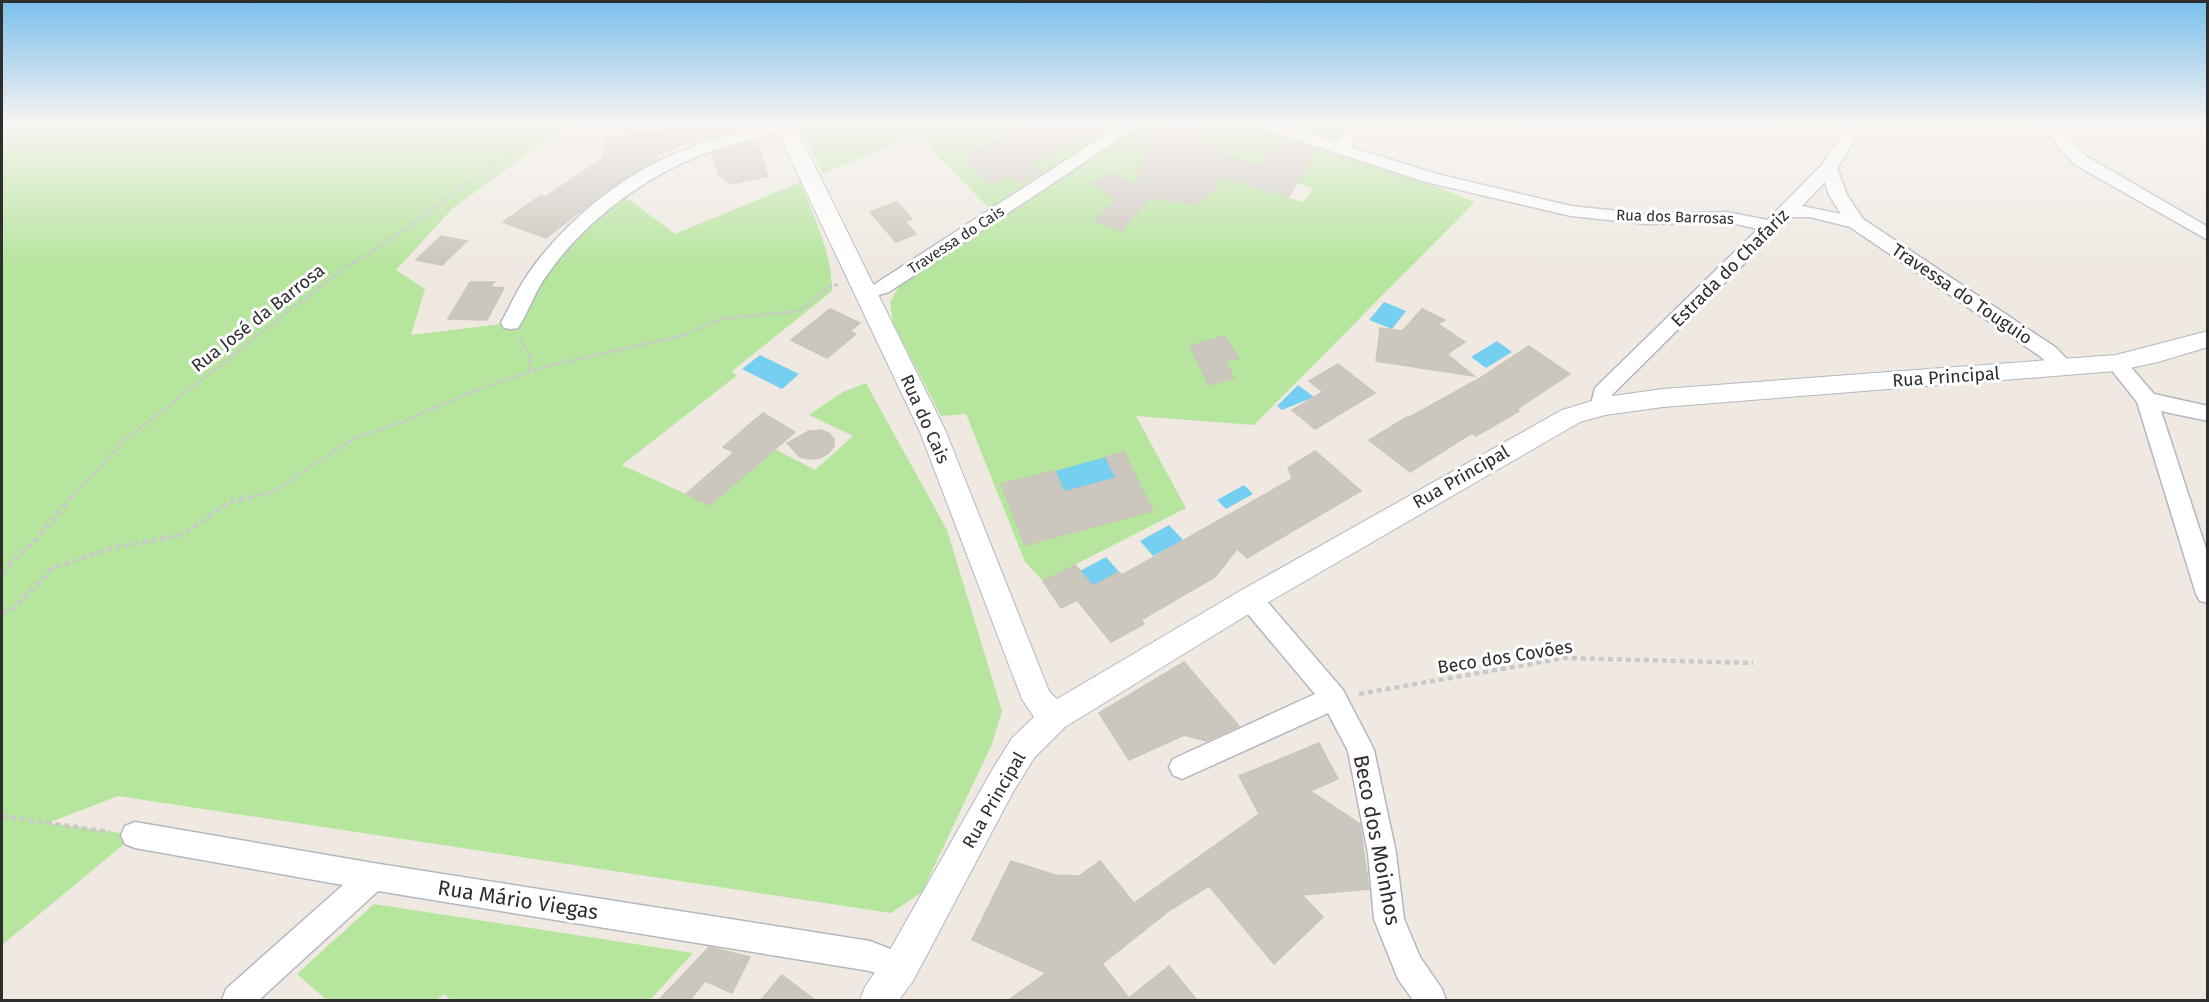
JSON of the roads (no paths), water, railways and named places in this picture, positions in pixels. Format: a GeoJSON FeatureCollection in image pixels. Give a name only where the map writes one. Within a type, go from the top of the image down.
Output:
{"type":"FeatureCollection","features":[{"type":"Feature","properties":{"kind":"street"},"geometry":{"type":"LineString","coordinates":[[511,323],[545,264],[584,224],[622,194],[658,171]]}},
{"type":"Feature","properties":{"kind":"street","name":"Rua do Cais"},"geometry":{"type":"LineString","coordinates":[[806,171],[933,432],[1036,699],[1054,717]]}},
{"type":"Feature","properties":{"kind":"street","name":"Travessa do Cais"},"geometry":{"type":"LineString","coordinates":[[862,286],[882,288],[1062,171]]}},
{"type":"Feature","properties":{"kind":"street","name":"Rua dos Barrosas"},"geometry":{"type":"LineString","coordinates":[[1410,171],[1571,211],[1647,219],[1727,217],[1772,227]]}},
{"type":"Feature","properties":{"kind":"street","name":"Estrada do Chafariz"},"geometry":{"type":"LineString","coordinates":[[1605,406],[1602,393],[1772,227],[1825,171]]}},
{"type":"Feature","properties":{"kind":"street","name":"Travessa do Touguio"},"geometry":{"type":"LineString","coordinates":[[1829,171],[1838,195],[1856,224]]}},
{"type":"Feature","properties":{"kind":"street"},"geometry":{"type":"LineString","coordinates":[[2098,171],[2208,235]]}},
{"type":"Feature","properties":{"kind":"street","name":"Travessa do Touguio"},"geometry":{"type":"LineString","coordinates":[[1788,211],[1810,212],[1856,224],[2048,352],[2066,368]]}},
{"type":"Feature","properties":{"kind":"street","name":"Rua Principal"},"geometry":{"type":"LineString","coordinates":[[878,1000],[900,968],[1023,748],[1054,717],[1250,599],[1571,417],[1605,406],[1663,398],[2116,363],[2158,354],[2208,339]]}},
{"type":"Feature","properties":{"kind":"street"},"geometry":{"type":"LineString","coordinates":[[2116,363],[2147,400],[2208,594]]}},
{"type":"Feature","properties":{"kind":"street"},"geometry":{"type":"LineString","coordinates":[[2147,400],[2208,414]]}},
{"type":"Feature","properties":{"kind":"street","name":"Beco dos Moinhos"},"geometry":{"type":"LineString","coordinates":[[1250,599],[1334,698],[1361,750],[1382,853],[1389,919],[1409,968],[1431,1000]]}},
{"type":"Feature","properties":{"kind":"street"},"geometry":{"type":"LineString","coordinates":[[1182,767],[1334,698]]}},
{"type":"Feature","properties":{"kind":"street","name":"Rua Mário Viegas"},"geometry":{"type":"LineString","coordinates":[[135,835],[373,877],[870,956],[900,968]]}},
{"type":"Feature","properties":{"kind":"street"},"geometry":{"type":"LineString","coordinates":[[237,1000],[373,877]]}},
{"type":"Feature","properties":{"kind":"water"},"geometry":{"type":"Polygon","coordinates":[[[1384,302],[1406,311],[1392,329],[1369,320],[1384,302]]]}},
{"type":"Feature","properties":{"kind":"water"},"geometry":{"type":"Polygon","coordinates":[[[1497,341],[1512,352],[1486,368],[1471,357],[1497,341]]]}},
{"type":"Feature","properties":{"kind":"water"},"geometry":{"type":"Polygon","coordinates":[[[760,355],[799,374],[782,389],[742,369],[760,355]]]}},
{"type":"Feature","properties":{"kind":"water"},"geometry":{"type":"Polygon","coordinates":[[[1298,385],[1314,397],[1282,410],[1277,406],[1298,385]]]}},
{"type":"Feature","properties":{"kind":"water"},"geometry":{"type":"Polygon","coordinates":[[[1106,457],[1116,478],[1064,492],[1055,471],[1106,457]]]}},
{"type":"Feature","properties":{"kind":"water"},"geometry":{"type":"Polygon","coordinates":[[[1244,485],[1253,494],[1226,509],[1217,500],[1244,485]]]}},
{"type":"Feature","properties":{"kind":"water"},"geometry":{"type":"Polygon","coordinates":[[[1169,525],[1183,540],[1153,556],[1140,541],[1169,525]]]}},
{"type":"Feature","properties":{"kind":"water"},"geometry":{"type":"Polygon","coordinates":[[[1106,557],[1119,572],[1093,586],[1080,571],[1106,557]]]}}]}
